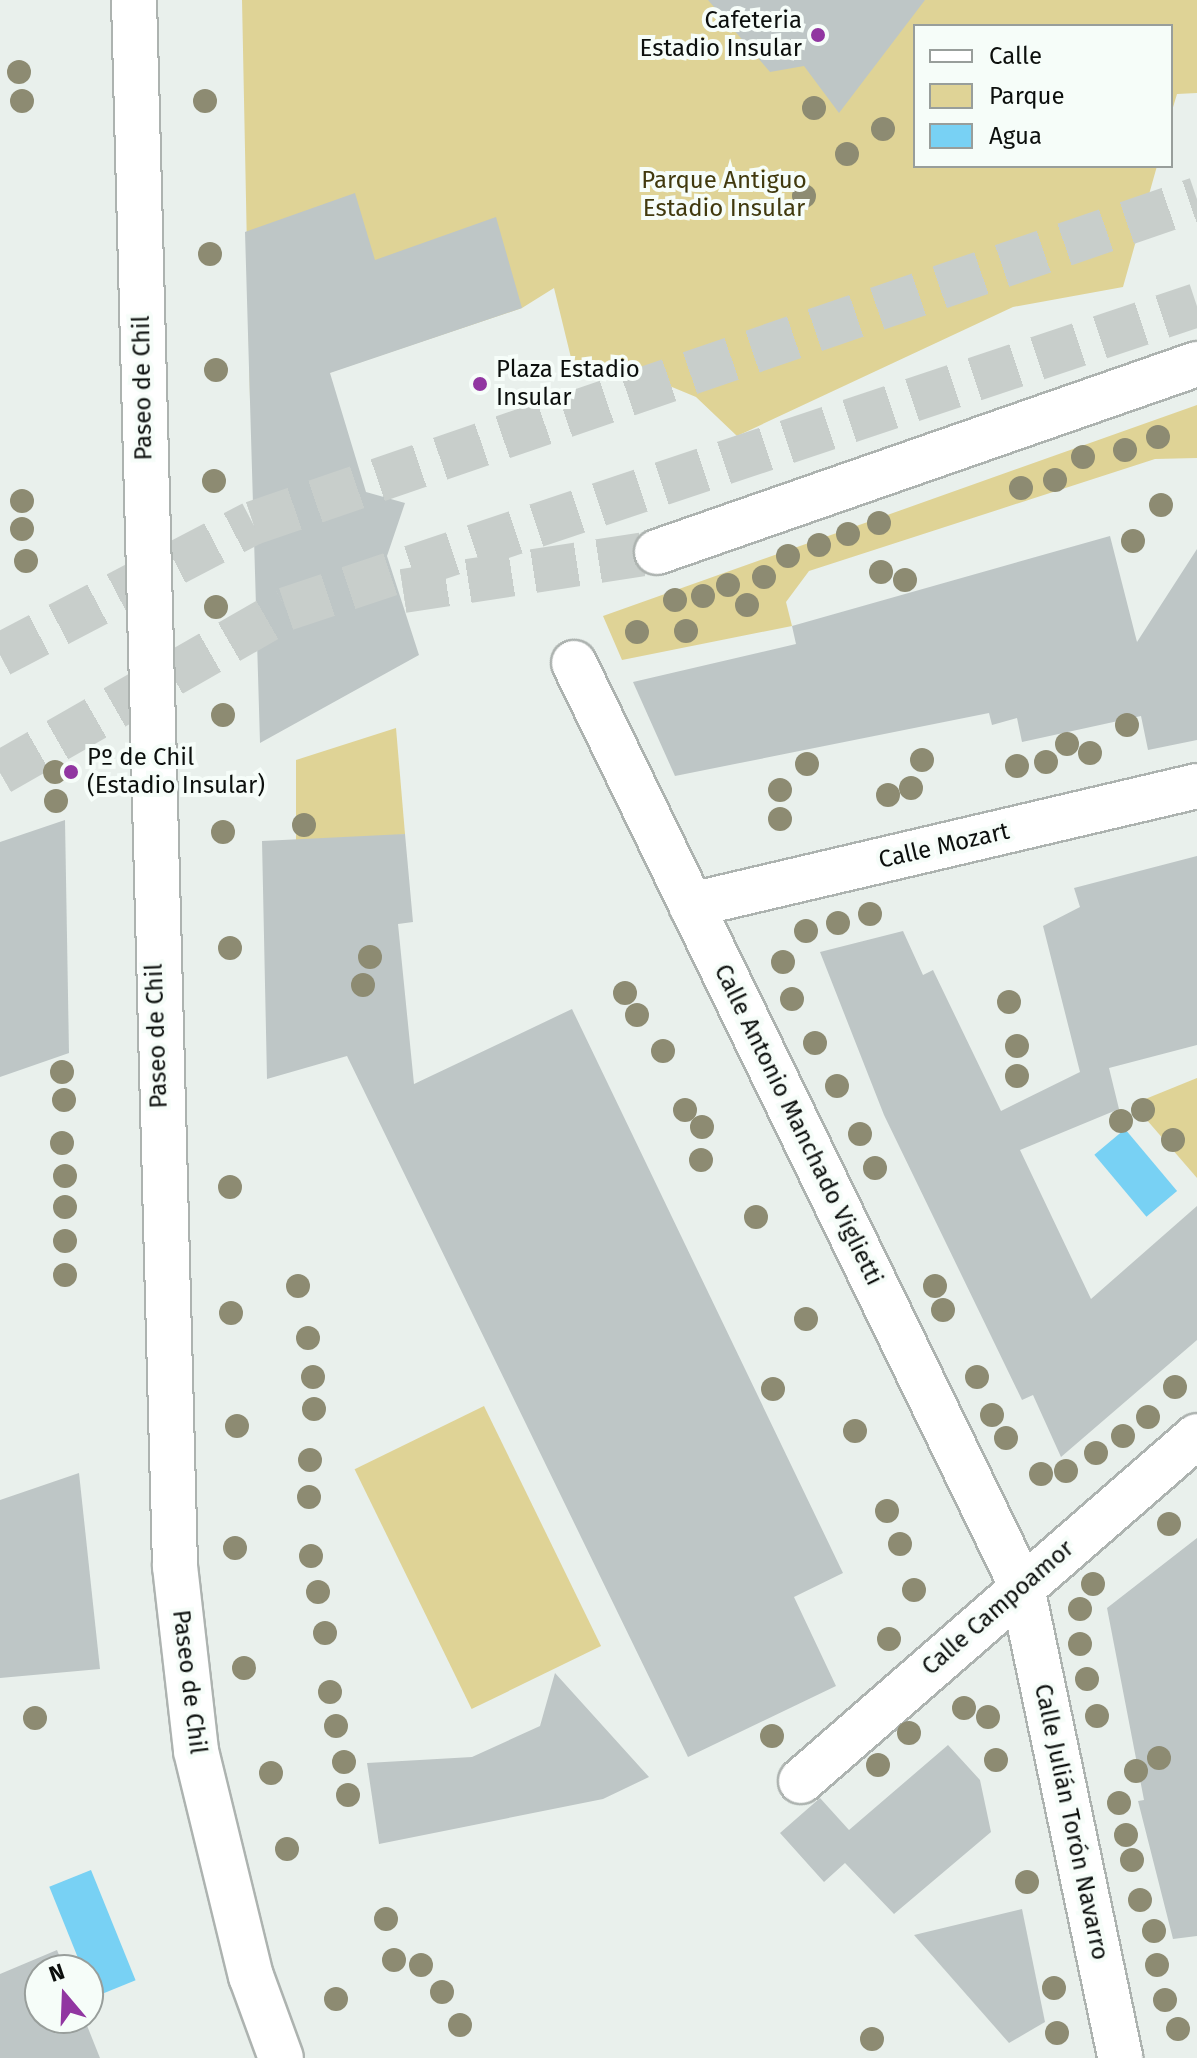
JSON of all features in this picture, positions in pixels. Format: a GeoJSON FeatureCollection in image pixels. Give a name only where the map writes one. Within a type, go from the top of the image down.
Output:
{"type":"FeatureCollection","features":[{"type":"Feature","properties":{"kind":"main road","name":"Paseo de Chil"},"geometry":{"type":"LineString","coordinates":[[134,0],[175,1566],[196,1751],[251,1976],[281,2058]]}},
{"type":"Feature","properties":{"kind":"main road"},"geometry":{"type":"LineString","coordinates":[[657,552],[1197,364]]}},
{"type":"Feature","properties":{"kind":"main road","name":"Calle Antonio Manchado Viglietti"},"geometry":{"type":"LineString","coordinates":[[574,663],[1022,1587]]}},
{"type":"Feature","properties":{"kind":"main road","name":"Calle Mozart"},"geometry":{"type":"LineString","coordinates":[[691,905],[1197,786]]}},
{"type":"Feature","properties":{"kind":"main road","name":"Calle Campoamor"},"geometry":{"type":"LineString","coordinates":[[801,1781],[1197,1436]]}},
{"type":"Feature","properties":{"kind":"main road","name":"Calle Julián Torón Navarro"},"geometry":{"type":"LineString","coordinates":[[1022,1587],[1120,2058]]}},
{"type":"Feature","properties":{"kind":"green space","name":"Parque Antiguo Estadio Insular"},"geometry":{"type":"Polygon","coordinates":[[[242,0],[1197,0],[1197,93],[1177,94],[1173,107],[1173,24],[913,24],[913,168],[1156,168],[1123,287],[1013,307],[737,436],[696,397],[648,377],[573,366],[554,288],[522,308],[250,399],[242,0]]]}},
{"type":"Feature","properties":{"kind":"green space"},"geometry":{"type":"Polygon","coordinates":[[[1197,405],[1197,458],[1155,459],[809,571],[786,602],[792,626],[622,660],[603,616],[1197,405]]]}},
{"type":"Feature","properties":{"kind":"green space"},"geometry":{"type":"Polygon","coordinates":[[[396,728],[405,834],[296,853],[296,760],[396,728]]]}},
{"type":"Feature","properties":{"kind":"green space"},"geometry":{"type":"Polygon","coordinates":[[[1197,1078],[1197,1178],[1133,1104],[1197,1078]]]}},
{"type":"Feature","properties":{"kind":"green space"},"geometry":{"type":"Polygon","coordinates":[[[484,1406],[601,1646],[472,1709],[355,1469],[484,1406]]]}},
{"type":"Feature","properties":{"kind":"water"},"geometry":{"type":"Polygon","coordinates":[[[1125,1129],[1177,1191],[1146,1217],[1094,1155],[1125,1129]]]}},
{"type":"Feature","properties":{"kind":"water"},"geometry":{"type":"Polygon","coordinates":[[[91,1870],[136,1980],[104,1993],[104,1954],[76,1954],[49,1887],[91,1870]]]}},
{"type":"Feature","properties":{"kind":"building","name":"Cafeteria Estadio Insular"},"geometry":{"type":"Polygon","coordinates":[[[708,0],[925,0],[839,113],[804,66],[770,72],[708,0]]]}},
{"type":"Feature","properties":{"kind":"building"},"geometry":{"type":"Polygon","coordinates":[[[355,193],[375,260],[496,217],[522,308],[330,373],[366,492],[405,503],[387,556],[419,655],[260,743],[245,232],[355,193]]]}},
{"type":"Feature","properties":{"kind":"building"},"geometry":{"type":"Polygon","coordinates":[[[1110,536],[1137,642],[1197,549],[1197,740],[1148,750],[1141,716],[1022,742],[1017,718],[992,725],[989,713],[675,776],[633,682],[796,644],[792,626],[1110,536]]]}},
{"type":"Feature","properties":{"kind":"building"},"geometry":{"type":"Polygon","coordinates":[[[65,820],[69,1053],[0,1077],[0,842],[65,820]]]}},
{"type":"Feature","properties":{"kind":"building"},"geometry":{"type":"Polygon","coordinates":[[[405,834],[413,922],[398,924],[414,1084],[572,1009],[843,1573],[794,1597],[836,1686],[688,1757],[347,1056],[267,1079],[262,841],[405,834]]]}},
{"type":"Feature","properties":{"kind":"building"},"geometry":{"type":"Polygon","coordinates":[[[1197,856],[1197,1045],[1109,1068],[1119,1109],[1020,1150],[1091,1299],[1197,1206],[1197,1340],[1061,1457],[1033,1395],[1022,1400],[884,1115],[820,952],[903,931],[923,975],[933,970],[1001,1111],[1080,1072],[1043,926],[1080,907],[1074,888],[1197,856]]]}},
{"type":"Feature","properties":{"kind":"building"},"geometry":{"type":"Polygon","coordinates":[[[79,1473],[100,1669],[0,1678],[0,1500],[79,1473]]]}},
{"type":"Feature","properties":{"kind":"building"},"geometry":{"type":"Polygon","coordinates":[[[1197,1538],[1197,1936],[1173,1939],[1138,1801],[1144,1800],[1107,1608],[1197,1538]]]}},
{"type":"Feature","properties":{"kind":"building"},"geometry":{"type":"Polygon","coordinates":[[[555,1673],[649,1777],[603,1799],[379,1844],[367,1763],[472,1757],[540,1726],[555,1673]]]}},
{"type":"Feature","properties":{"kind":"building"},"geometry":{"type":"Polygon","coordinates":[[[948,1745],[980,1780],[991,1832],[894,1914],[845,1863],[824,1882],[780,1833],[820,1798],[849,1830],[948,1745]]]}},
{"type":"Feature","properties":{"kind":"building"},"geometry":{"type":"Polygon","coordinates":[[[1022,1909],[1045,2022],[1009,2043],[914,1935],[1022,1909]]]}},
{"type":"Feature","properties":{"kind":"building"},"geometry":{"type":"Polygon","coordinates":[[[24,1964],[24,2034],[90,2034],[100,2058],[0,2058],[0,1974],[24,1964]]]}},
{"type":"Feature","properties":{"kind":"tunnel"},"geometry":{"type":"LineString","coordinates":[[0,655],[253,523],[1197,199]]}},
{"type":"Feature","properties":{"kind":"tunnel"},"geometry":{"type":"LineString","coordinates":[[0,773],[286,609],[1197,305]]}},
{"type":"Feature","properties":{"kind":"tunnel"},"geometry":{"type":"LineString","coordinates":[[403,591],[657,552]]}},
{"type":"Feature","properties":{"kind":"place","name":"Cafeteria Estadio Insular"},"geometry":{"type":"Point","coordinates":[818,35]}},
{"type":"Feature","properties":{"kind":"place","name":"Plaza Estadio Insular"},"geometry":{"type":"Point","coordinates":[480,384]}},
{"type":"Feature","properties":{"kind":"place","name":"Pº de Chil (Estadio Insular)"},"geometry":{"type":"Point","coordinates":[71,772]}}]}
